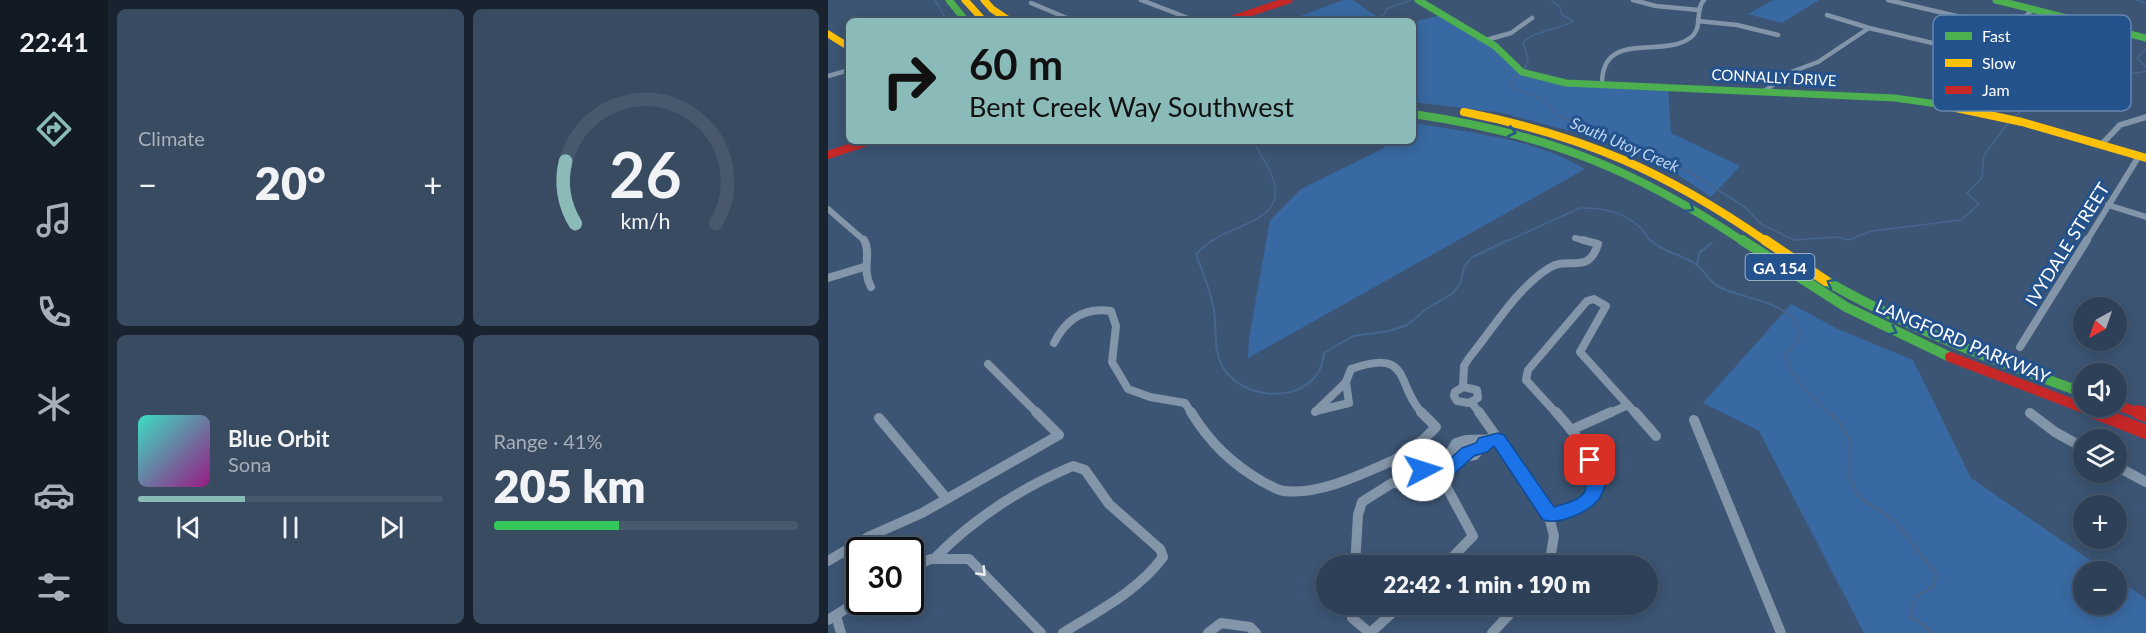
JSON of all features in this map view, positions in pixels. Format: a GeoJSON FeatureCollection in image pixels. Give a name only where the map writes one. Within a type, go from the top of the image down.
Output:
{"type":"FeatureCollection","features":[{"type":"Feature","properties":{"kind":"main road"},"geometry":{"type":"LineString","coordinates":[[949,0],[964,18]]}},
{"type":"Feature","properties":{"kind":"main road"},"geometry":{"type":"LineString","coordinates":[[965,0],[981,18]]}},
{"type":"Feature","properties":{"kind":"main road"},"geometry":{"type":"LineString","coordinates":[[984,0],[1006,18]]}},
{"type":"Feature","properties":{"kind":"main road"},"geometry":{"type":"LineString","coordinates":[[1235,18],[1289,0]]}},
{"type":"Feature","properties":{"kind":"main road","name":"CONNALLY DRIVE"},"geometry":{"type":"LineString","coordinates":[[1418,0],[1486,40],[1504,53],[1517,69],[1556,82],[1933,102]]}},
{"type":"Feature","properties":{"kind":"main road"},"geometry":{"type":"LineString","coordinates":[[1996,0],[2056,15]]}},
{"type":"Feature","properties":{"kind":"main road"},"geometry":{"type":"LineString","coordinates":[[828,34],[846,46]]}},
{"type":"Feature","properties":{"kind":"main road"},"geometry":{"type":"LineString","coordinates":[[2131,34],[2146,38]]}},
{"type":"Feature","properties":{"kind":"main road","name":"LANGFORD PARKWAY"},"geometry":{"type":"LineString","coordinates":[[1416,106],[1515,121],[1596,146],[1628,159],[1689,191],[1810,271],[1860,299],[1958,346],[2073,389]]}},
{"type":"Feature","properties":{"kind":"main road","name":"CONNALLY DRIVE"},"geometry":{"type":"LineString","coordinates":[[1977,111],[2142,157]]}},
{"type":"Feature","properties":{"kind":"main road","name":"LANGFORD PARKWAY"},"geometry":{"type":"LineString","coordinates":[[1416,114],[1480,124],[1512,132],[1563,146],[1601,161],[1669,195],[1816,291],[1866,318],[1977,368],[2146,432]]}},
{"type":"Feature","properties":{"kind":"main road"},"geometry":{"type":"LineString","coordinates":[[828,155],[861,144]]}},
{"type":"Feature","properties":{"kind":"main road"},"geometry":{"type":"LineString","coordinates":[[2127,409],[2146,415]]}},
{"type":"Feature","properties":{"kind":"street"},"geometry":{"type":"LineString","coordinates":[[1146,0],[1189,18]]}},
{"type":"Feature","properties":{"kind":"street"},"geometry":{"type":"LineString","coordinates":[[1633,0],[1656,6],[1699,10]]}},
{"type":"Feature","properties":{"kind":"street"},"geometry":{"type":"LineString","coordinates":[[1602,85],[1603,67],[1611,58],[1628,51],[1687,39],[1696,32],[1700,4],[1704,0]]}},
{"type":"Feature","properties":{"kind":"street"},"geometry":{"type":"LineString","coordinates":[[1888,0],[1952,15]]}},
{"type":"Feature","properties":{"kind":"street"},"geometry":{"type":"LineString","coordinates":[[1031,3],[1067,18]]}},
{"type":"Feature","properties":{"kind":"street"},"geometry":{"type":"LineString","coordinates":[[2027,15],[2033,9]]}},
{"type":"Feature","properties":{"kind":"street"},"geometry":{"type":"LineString","coordinates":[[1827,15],[1933,43]]}},
{"type":"Feature","properties":{"kind":"street"},"geometry":{"type":"LineString","coordinates":[[1486,40],[1511,33],[1532,18]]}},
{"type":"Feature","properties":{"kind":"street"},"geometry":{"type":"LineString","coordinates":[[1698,21],[1778,35]]}},
{"type":"Feature","properties":{"kind":"street"},"geometry":{"type":"LineString","coordinates":[[1763,92],[1791,72],[1818,62],[1869,27]]}},
{"type":"Feature","properties":{"kind":"street"},"geometry":{"type":"LineString","coordinates":[[828,76],[846,71]]}},
{"type":"Feature","properties":{"kind":"street"},"geometry":{"type":"LineString","coordinates":[[2101,145],[2121,123],[2146,117]]}},
{"type":"Feature","properties":{"kind":"street","name":"IVYDALE STREET"},"geometry":{"type":"LineString","coordinates":[[2020,347],[2108,205],[2142,157]]}},
{"type":"Feature","properties":{"kind":"street"},"geometry":{"type":"LineString","coordinates":[[2108,205],[2146,217]]}},
{"type":"Feature","properties":{"kind":"street"},"geometry":{"type":"LineString","coordinates":[[828,209],[866,242],[868,249],[864,267],[865,278],[871,287]]}},
{"type":"Feature","properties":{"kind":"street"},"geometry":{"type":"LineString","coordinates":[[1463,387],[1464,366],[1469,358],[1530,283],[1554,264],[1583,264],[1592,256],[1598,244],[1575,238]]}},
{"type":"Feature","properties":{"kind":"street"},"geometry":{"type":"LineString","coordinates":[[828,278],[864,267]]}},
{"type":"Feature","properties":{"kind":"street"},"geometry":{"type":"LineString","coordinates":[[1550,515],[1578,507],[1593,494],[1597,486],[1582,443],[1526,380],[1528,370],[1587,301],[1594,298],[1606,306],[1580,352],[1656,436]]}},
{"type":"Feature","properties":{"kind":"street"},"geometry":{"type":"LineString","coordinates":[[1054,343],[1064,324],[1081,314],[1101,309],[1111,311],[1116,326],[1112,362],[1128,389],[1150,397],[1185,403],[1211,444],[1242,471],[1282,491],[1304,489],[1356,477],[1394,460],[1424,439],[1436,427],[1418,409],[1402,373],[1388,364],[1371,362],[1351,369],[1346,381]]}},
{"type":"Feature","properties":{"kind":"street"},"geometry":{"type":"LineString","coordinates":[[829,559],[868,537],[905,522],[1059,435],[988,364]]}},
{"type":"Feature","properties":{"kind":"street"},"geometry":{"type":"LineString","coordinates":[[1463,387],[1477,390],[1478,398],[1472,402],[1460,403],[1454,399],[1455,392],[1463,387]]}},
{"type":"Feature","properties":{"kind":"street"},"geometry":{"type":"LineString","coordinates":[[1472,402],[1550,515],[1554,536],[1551,555]]}},
{"type":"Feature","properties":{"kind":"street"},"geometry":{"type":"LineString","coordinates":[[1571,430],[1628,405]]}},
{"type":"Feature","properties":{"kind":"street"},"geometry":{"type":"LineString","coordinates":[[2030,413],[2055,432],[2073,442]]}},
{"type":"Feature","properties":{"kind":"street"},"geometry":{"type":"LineString","coordinates":[[879,417],[947,499]]}},
{"type":"Feature","properties":{"kind":"street"},"geometry":{"type":"LineString","coordinates":[[1694,420],[1781,633]]}},
{"type":"Feature","properties":{"kind":"street"},"geometry":{"type":"LineString","coordinates":[[1356,555],[1358,515],[1362,502],[1392,483],[1426,484],[1439,473],[1448,470],[1455,454],[1456,443],[1464,439],[1481,443],[1498,439]]}},
{"type":"Feature","properties":{"kind":"street"},"geometry":{"type":"LineString","coordinates":[[1455,454],[1469,458],[1479,454],[1481,443]]}},
{"type":"Feature","properties":{"kind":"street"},"geometry":{"type":"LineString","coordinates":[[1394,460],[1406,466],[1439,473],[1473,536],[1455,555]]}},
{"type":"Feature","properties":{"kind":"street"},"geometry":{"type":"LineString","coordinates":[[934,559],[975,519],[1007,498],[1066,469],[1078,467],[1089,475],[1109,504],[1160,549],[1163,557],[1159,565],[1144,578],[1063,633]]}},
{"type":"Feature","properties":{"kind":"street"},"geometry":{"type":"LineString","coordinates":[[2127,472],[2146,482]]}},
{"type":"Feature","properties":{"kind":"street"},"geometry":{"type":"LineString","coordinates":[[924,562],[934,559],[969,559],[1041,633]]}},
{"type":"Feature","properties":{"kind":"street"},"geometry":{"type":"LineString","coordinates":[[841,633],[832,618],[846,609]]}},
{"type":"Feature","properties":{"kind":"street"},"geometry":{"type":"LineString","coordinates":[[1352,615],[1352,618],[1370,633],[1390,615]]}},
{"type":"Feature","properties":{"kind":"street"},"geometry":{"type":"LineString","coordinates":[[1492,633],[1509,615]]}},
{"type":"Feature","properties":{"kind":"street"},"geometry":{"type":"LineString","coordinates":[[1208,633],[1221,623],[1250,627],[1256,633]]}},
{"type":"Feature","properties":{"kind":"shaded area"},"geometry":{"type":"Polygon","coordinates":[[[1344,0],[1353,0],[1379,18],[1294,18],[1344,0]]]}},
{"type":"Feature","properties":{"kind":"shaded area"},"geometry":{"type":"Polygon","coordinates":[[[1773,0],[1819,0],[1782,23],[1748,14],[1773,0]]]}},
{"type":"Feature","properties":{"kind":"shaded area"},"geometry":{"type":"Polygon","coordinates":[[[1441,15],[1487,42],[1523,74],[1556,83],[1668,87],[1671,133],[1740,166],[1711,197],[1665,166],[1585,135],[1503,113],[1416,102],[1416,21],[1441,15]]]}},
{"type":"Feature","properties":{"kind":"shaded area"},"geometry":{"type":"Polygon","coordinates":[[[1416,124],[1523,143],[1585,169],[1248,358],[1249,339],[1270,220],[1301,189],[1384,148],[1387,144],[1416,144],[1416,124]]]}},
{"type":"Feature","properties":{"kind":"shaded area"},"geometry":{"type":"Polygon","coordinates":[[[1791,304],[1838,329],[1913,360],[1971,478],[2091,561],[2073,561],[2073,615],[2127,615],[2127,585],[2146,599],[2146,633],[1864,633],[1759,431],[1703,403],[1791,304]]]}},
{"type":"Feature","properties":{"kind":"waterway"},"geometry":{"type":"LineString","coordinates":[[935,0],[945,18]]}},
{"type":"Feature","properties":{"kind":"waterway"},"geometry":{"type":"LineString","coordinates":[[1378,18],[1385,14],[1386,9],[1411,0]]}},
{"type":"Feature","properties":{"kind":"waterway","name":"South Utoy Creek"},"geometry":{"type":"LineString","coordinates":[[1524,70],[1528,60],[1523,42],[1535,35],[1573,21],[1562,15],[1560,7],[1551,0]]}},
{"type":"Feature","properties":{"kind":"waterway"},"geometry":{"type":"LineString","coordinates":[[2137,0],[2146,3]]}},
{"type":"Feature","properties":{"kind":"waterway"},"geometry":{"type":"LineString","coordinates":[[2146,49],[2137,58],[2146,67]]}},
{"type":"Feature","properties":{"kind":"waterway"},"geometry":{"type":"LineString","coordinates":[[2131,74],[2146,71]]}},
{"type":"Feature","properties":{"kind":"waterway"},"geometry":{"type":"LineString","coordinates":[[1519,73],[1509,85],[1542,99],[1558,116],[1668,159],[1745,207],[1761,224],[1794,240],[1837,237],[1848,240],[1872,231],[1961,220],[1979,204],[1967,193],[1982,178],[1984,155],[2008,123]]}},
{"type":"Feature","properties":{"kind":"waterway"},"geometry":{"type":"LineString","coordinates":[[2014,117],[2021,111]]}},
{"type":"Feature","properties":{"kind":"waterway"},"geometry":{"type":"LineString","coordinates":[[1211,242],[1263,215],[1272,206],[1275,196],[1272,175],[1255,144]]}},
{"type":"Feature","properties":{"kind":"waterway"},"geometry":{"type":"LineString","coordinates":[[1505,242],[1580,208],[1602,209],[1621,214],[1638,225],[1651,242]]}},
{"type":"Feature","properties":{"kind":"waterway"},"geometry":{"type":"LineString","coordinates":[[1212,240],[1196,254],[1213,304],[1219,360],[1233,379],[1247,388],[1263,393],[1280,394],[1296,390],[1309,382],[1319,370],[1324,353],[1353,336],[1389,331],[1407,325],[1425,310],[1453,293],[1460,284],[1464,267],[1471,258],[1508,240]]}},
{"type":"Feature","properties":{"kind":"waterway","name":"South Utoy Creek"},"geometry":{"type":"LineString","coordinates":[[1650,240],[1694,263],[1721,288],[1768,303],[1789,315],[1796,324],[1800,336],[1786,353],[1788,362],[1797,379],[1830,414]]}},
{"type":"Feature","properties":{"kind":"waterway","name":"South Utoy Creek"},"geometry":{"type":"LineString","coordinates":[[1697,264],[1700,252],[1712,243]]}},
{"type":"Feature","properties":{"kind":"waterway","name":"South Utoy Creek"},"geometry":{"type":"LineString","coordinates":[[1829,412],[1851,441],[1850,477],[1855,491],[1863,500],[1895,521],[1937,575],[1933,587],[1915,597],[1910,616],[1934,633]]}},
{"type":"Feature","properties":{"kind":"traffic: fast"},"geometry":{"type":"LineString","coordinates":[[949,0],[964,18]]}},
{"type":"Feature","properties":{"kind":"traffic: fast"},"geometry":{"type":"LineString","coordinates":[[1418,0],[1495,46],[1522,72],[1566,83],[1895,98],[1933,103]]}},
{"type":"Feature","properties":{"kind":"traffic: fast"},"geometry":{"type":"LineString","coordinates":[[1996,0],[2055,15]]}},
{"type":"Feature","properties":{"kind":"traffic: fast"},"geometry":{"type":"LineString","coordinates":[[2131,34],[2146,38]]}},
{"type":"Feature","properties":{"kind":"traffic: fast"},"geometry":{"type":"LineString","coordinates":[[1416,114],[1470,123],[1527,136],[1609,165],[1661,190],[1846,307],[1950,357]]}},
{"type":"Feature","properties":{"kind":"traffic: fast"},"geometry":{"type":"LineString","coordinates":[[1826,281],[1920,329],[1985,357],[2073,389]]}},
{"type":"Feature","properties":{"kind":"traffic: slow"},"geometry":{"type":"LineString","coordinates":[[965,0],[981,18]]}},
{"type":"Feature","properties":{"kind":"traffic: slow"},"geometry":{"type":"LineString","coordinates":[[984,0],[1006,18]]}},
{"type":"Feature","properties":{"kind":"traffic: slow"},"geometry":{"type":"LineString","coordinates":[[828,34],[846,45]]}},
{"type":"Feature","properties":{"kind":"traffic: slow"},"geometry":{"type":"LineString","coordinates":[[1970,111],[2022,122],[2146,158]]}},
{"type":"Feature","properties":{"kind":"traffic: slow"},"geometry":{"type":"LineString","coordinates":[[1464,112],[1551,132],[1635,163],[1706,201],[1826,281]]}},
{"type":"Feature","properties":{"kind":"traffic: jam"},"geometry":{"type":"LineString","coordinates":[[1235,18],[1289,0]]}},
{"type":"Feature","properties":{"kind":"traffic: jam"},"geometry":{"type":"LineString","coordinates":[[828,155],[861,144]]}},
{"type":"Feature","properties":{"kind":"traffic: jam"},"geometry":{"type":"LineString","coordinates":[[1950,357],[2146,432]]}},
{"type":"Feature","properties":{"kind":"traffic: jam"},"geometry":{"type":"LineString","coordinates":[[2127,409],[2146,415]]}},
{"type":"Feature","properties":{"kind":"route"},"geometry":{"type":"LineString","coordinates":[[1423,470],[1439,473],[1448,470],[1468,452],[1481,448],[1485,442],[1498,439],[1550,515],[1578,507],[1593,494],[1597,486],[1596,475],[1590,460]]}}]}
